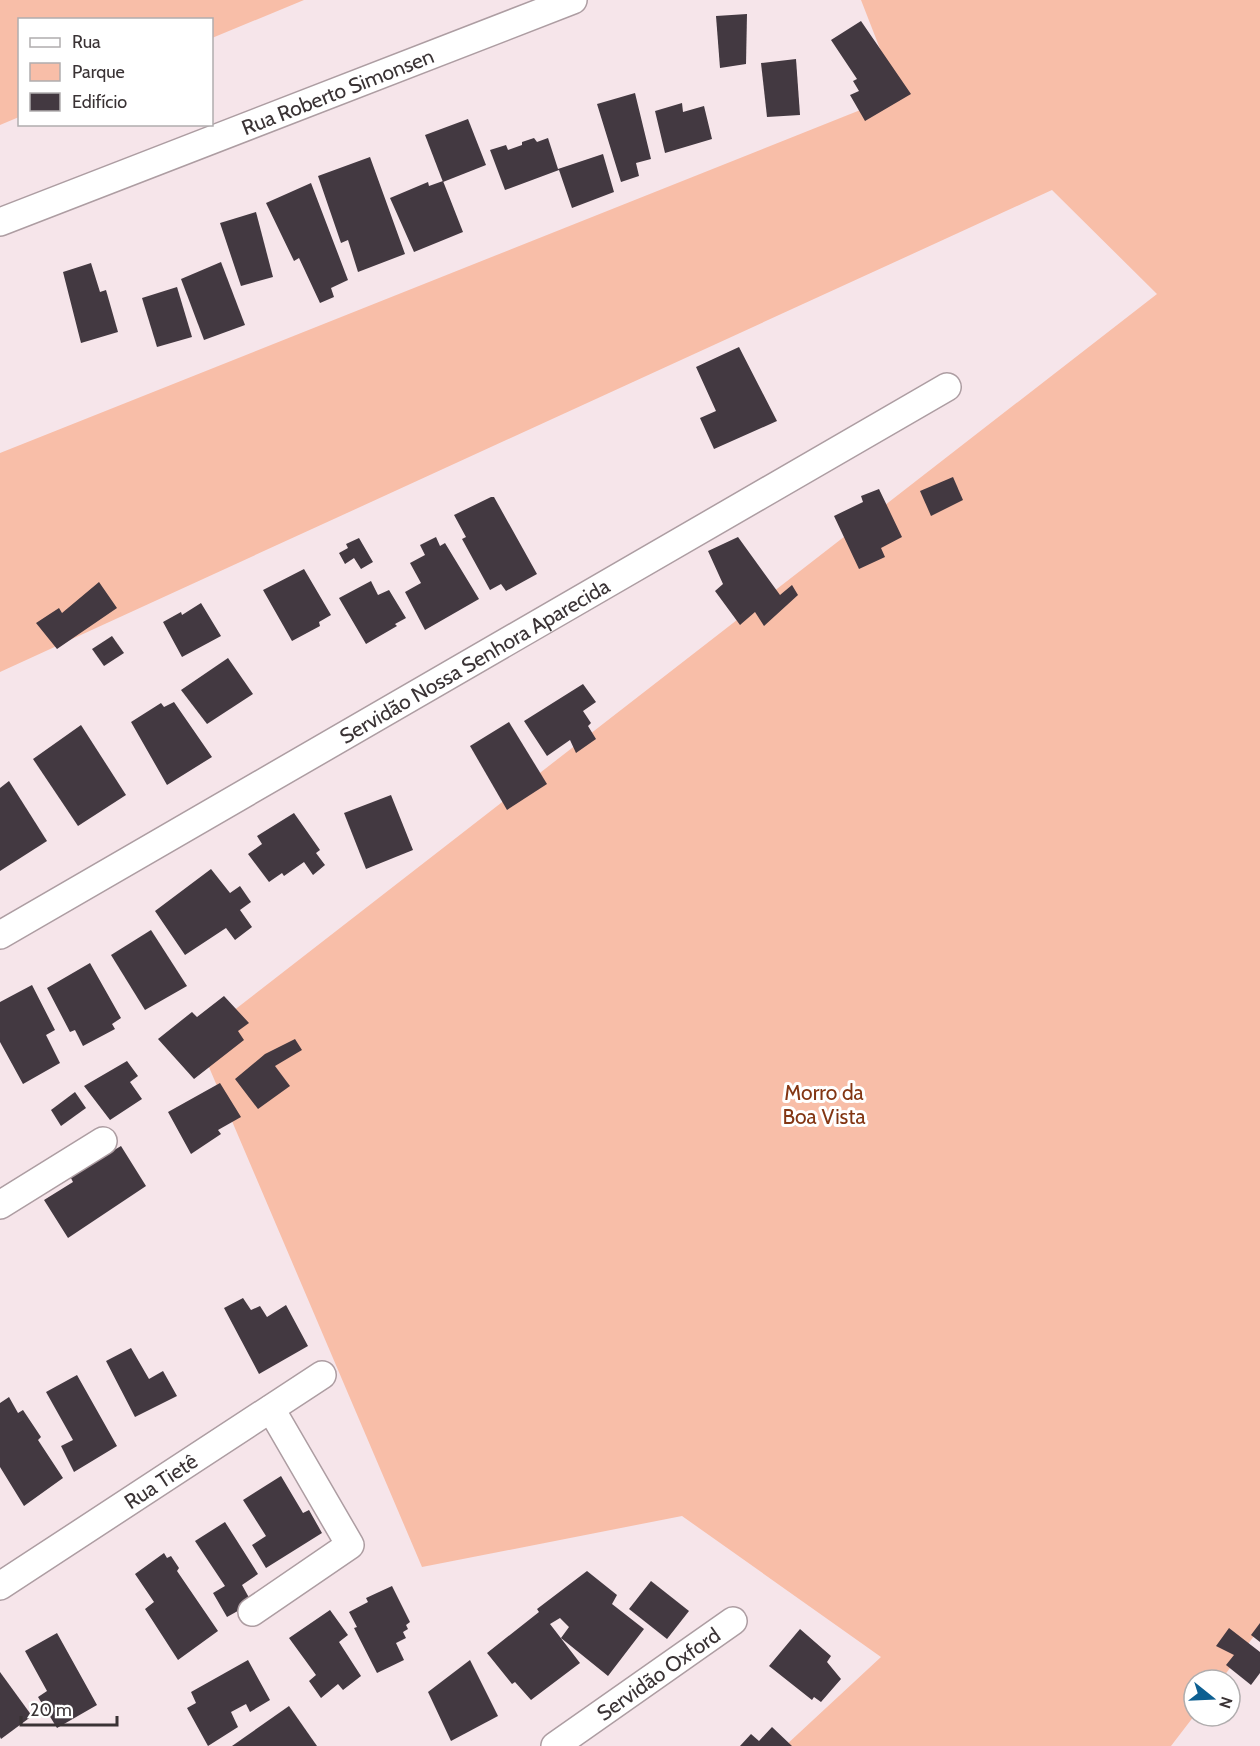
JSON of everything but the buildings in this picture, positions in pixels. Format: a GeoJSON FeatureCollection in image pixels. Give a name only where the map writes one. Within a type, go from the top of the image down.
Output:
{"type":"FeatureCollection","features":[{"type":"Feature","properties":{"kind":"street","name":"Rua Roberto Simonsen"},"geometry":{"type":"LineString","coordinates":[[0,222],[573,0]]}},
{"type":"Feature","properties":{"kind":"street","name":"Servidão Nossa Senhora Aparecida"},"geometry":{"type":"LineString","coordinates":[[0,935],[948,387]]}},
{"type":"Feature","properties":{"kind":"street"},"geometry":{"type":"LineString","coordinates":[[0,1205],[103,1141]]}},
{"type":"Feature","properties":{"kind":"street","name":"Rua Tietê"},"geometry":{"type":"LineString","coordinates":[[0,1586],[322,1376]]}},
{"type":"Feature","properties":{"kind":"street"},"geometry":{"type":"LineString","coordinates":[[252,1612],[350,1545],[271,1409]]}},
{"type":"Feature","properties":{"kind":"street","name":"Servidão Oxford"},"geometry":{"type":"LineString","coordinates":[[555,1746],[733,1621]]}},
{"type":"Feature","properties":{"kind":"green space"},"geometry":{"type":"Polygon","coordinates":[[[0,0],[304,0],[213,38],[213,18],[18,18],[18,117],[0,125],[0,0]]]}},
{"type":"Feature","properties":{"kind":"green space","name":"Morro da Boa Vista"},"geometry":{"type":"Polygon","coordinates":[[[861,0],[1260,0],[1260,1628],[1230,1668],[1182,1668],[1182,1728],[1185,1728],[1171,1746],[785,1746],[881,1657],[682,1516],[422,1567],[197,1039],[1157,294],[1052,190],[0,672],[0,453],[898,95],[861,0]]]}}]}
